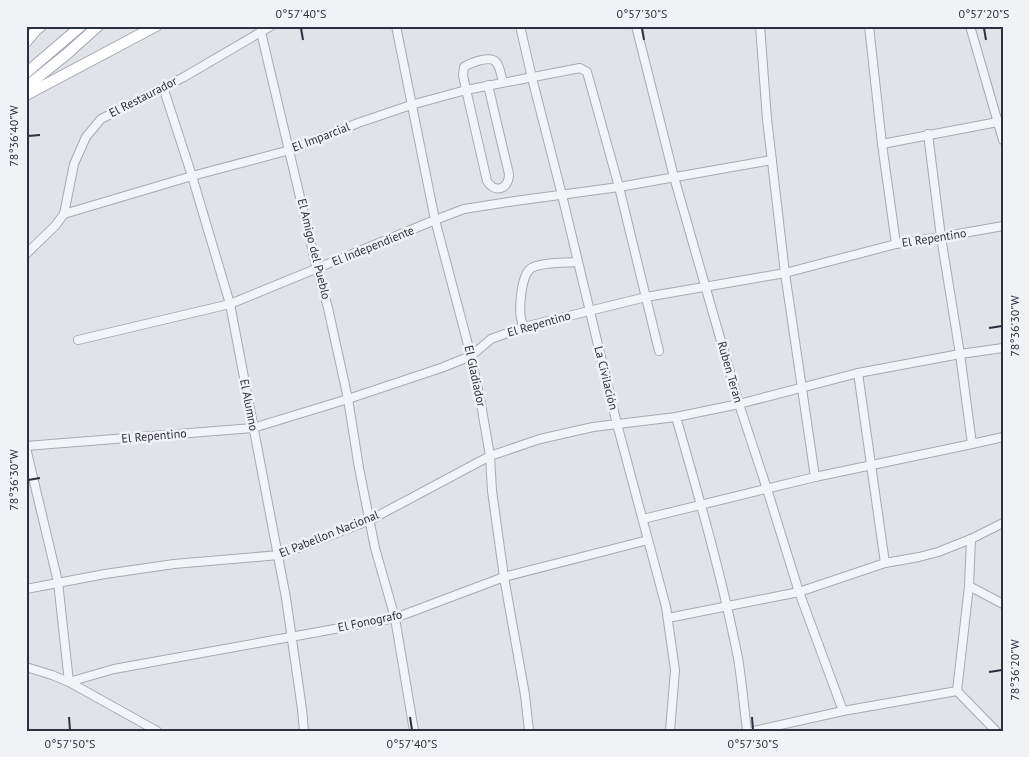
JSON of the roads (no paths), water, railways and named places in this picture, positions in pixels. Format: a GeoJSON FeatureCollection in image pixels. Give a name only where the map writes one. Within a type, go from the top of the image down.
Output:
{"type":"FeatureCollection","features":[{"type":"Feature","properties":{"kind":"main road"},"geometry":{"type":"LineString","coordinates":[[26,42],[40,26]]}},
{"type":"Feature","properties":{"kind":"main road"},"geometry":{"type":"LineString","coordinates":[[26,73],[81,26]]}},
{"type":"Feature","properties":{"kind":"main road"},"geometry":{"type":"LineString","coordinates":[[26,87],[98,26]]}},
{"type":"Feature","properties":{"kind":"main road"},"geometry":{"type":"LineString","coordinates":[[26,95],[156,26]]}},
{"type":"Feature","properties":{"kind":"street","name":"El Restaurador"},"geometry":{"type":"LineString","coordinates":[[26,254],[56,226],[64,214],[74,164],[86,137],[101,119],[184,77],[272,26]]}},
{"type":"Feature","properties":{"kind":"street","name":"El Gladiador"},"geometry":{"type":"LineString","coordinates":[[396,26],[435,220],[471,356],[490,456],[492,491],[504,577],[526,695],[529,731]]}},
{"type":"Feature","properties":{"kind":"street","name":"La Civilación"},"geometry":{"type":"LineString","coordinates":[[520,26],[617,424],[666,607],[675,670],[670,731]]}},
{"type":"Feature","properties":{"kind":"street","name":"Ruben Teran"},"geometry":{"type":"LineString","coordinates":[[636,26],[674,177],[739,404],[798,592],[843,711]]}},
{"type":"Feature","properties":{"kind":"street"},"geometry":{"type":"LineString","coordinates":[[760,26],[772,160],[785,273],[815,477]]}},
{"type":"Feature","properties":{"kind":"street"},"geometry":{"type":"LineString","coordinates":[[869,26],[882,144],[896,244]]}},
{"type":"Feature","properties":{"kind":"street"},"geometry":{"type":"LineString","coordinates":[[970,26],[1000,121],[1003,140]]}},
{"type":"Feature","properties":{"kind":"street","name":"El Amigo del Pueblo"},"geometry":{"type":"LineString","coordinates":[[261,32],[328,308],[348,399],[359,468],[370,520]]}},
{"type":"Feature","properties":{"kind":"street"},"geometry":{"type":"LineString","coordinates":[[488,85],[509,174],[508,184],[503,188],[490,186],[487,181],[466,90],[463,75],[464,67],[470,63],[491,59],[496,62],[502,82]]}},
{"type":"Feature","properties":{"kind":"street","name":"El Imparcial"},"geometry":{"type":"LineString","coordinates":[[64,214],[192,176],[290,150],[358,123],[411,105],[488,85],[580,68],[586,72],[619,187]]}},
{"type":"Feature","properties":{"kind":"street","name":"El Alumno"},"geometry":{"type":"LineString","coordinates":[[163,87],[230,304],[279,556],[304,731]]}},
{"type":"Feature","properties":{"kind":"street"},"geometry":{"type":"LineString","coordinates":[[882,144],[1000,121]]}},
{"type":"Feature","properties":{"kind":"street"},"geometry":{"type":"LineString","coordinates":[[928,134],[941,237],[972,444]]}},
{"type":"Feature","properties":{"kind":"street","name":"El Independiente"},"geometry":{"type":"LineString","coordinates":[[78,340],[230,304],[435,220],[464,210],[619,187],[772,160]]}},
{"type":"Feature","properties":{"kind":"street"},"geometry":{"type":"LineString","coordinates":[[619,187],[659,351]]}},
{"type":"Feature","properties":{"kind":"street","name":"El Repentino"},"geometry":{"type":"LineString","coordinates":[[26,447],[253,428],[441,368],[471,356],[491,339],[524,326],[646,297],[785,273],[896,244],[1003,226]]}},
{"type":"Feature","properties":{"kind":"street"},"geometry":{"type":"LineString","coordinates":[[524,326],[521,318],[520,304],[524,279],[530,269],[539,265],[577,262]]}},
{"type":"Feature","properties":{"kind":"street","name":"El Pabellon Nacional"},"geometry":{"type":"LineString","coordinates":[[26,589],[58,582],[174,564],[279,556],[370,520],[490,456],[540,439],[593,427],[676,417],[739,404],[858,374],[960,354],[1003,348]]}},
{"type":"Feature","properties":{"kind":"street"},"geometry":{"type":"LineString","coordinates":[[858,374],[885,563]]}},
{"type":"Feature","properties":{"kind":"street"},"geometry":{"type":"LineString","coordinates":[[676,417],[701,505],[726,606],[738,660],[747,731]]}},
{"type":"Feature","properties":{"kind":"street"},"geometry":{"type":"LineString","coordinates":[[643,519],[815,477],[1003,437]]}},
{"type":"Feature","properties":{"kind":"street"},"geometry":{"type":"LineString","coordinates":[[26,447],[58,582],[69,682]]}},
{"type":"Feature","properties":{"kind":"street"},"geometry":{"type":"LineString","coordinates":[[370,520],[375,548],[395,618],[414,731]]}},
{"type":"Feature","properties":{"kind":"street"},"geometry":{"type":"LineString","coordinates":[[668,618],[798,592],[885,563],[928,554],[971,539],[1003,523]]}},
{"type":"Feature","properties":{"kind":"street"},"geometry":{"type":"LineString","coordinates":[[957,691],[969,586],[971,539]]}},
{"type":"Feature","properties":{"kind":"street","name":"El Fonografo"},"geometry":{"type":"LineString","coordinates":[[69,682],[114,669],[395,618],[504,577],[648,540]]}},
{"type":"Feature","properties":{"kind":"street"},"geometry":{"type":"LineString","coordinates":[[969,586],[1003,604]]}},
{"type":"Feature","properties":{"kind":"street"},"geometry":{"type":"LineString","coordinates":[[26,667],[69,682],[156,731]]}},
{"type":"Feature","properties":{"kind":"street"},"geometry":{"type":"LineString","coordinates":[[754,731],[843,711],[957,691]]}},
{"type":"Feature","properties":{"kind":"street"},"geometry":{"type":"LineString","coordinates":[[957,691],[996,731]]}}]}
